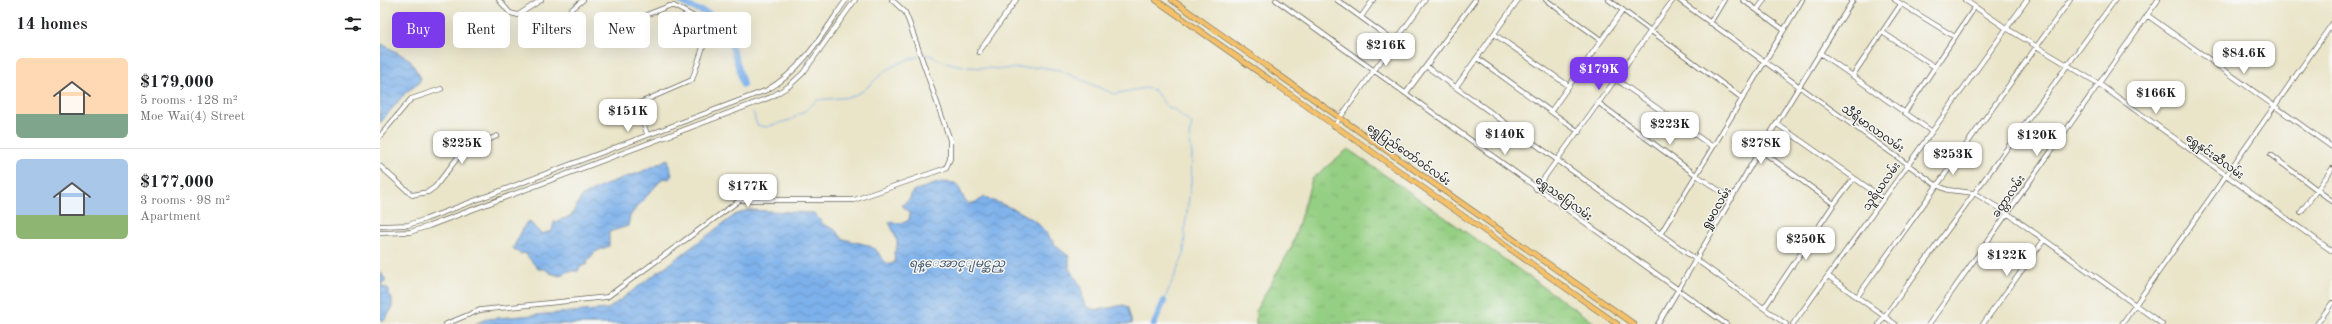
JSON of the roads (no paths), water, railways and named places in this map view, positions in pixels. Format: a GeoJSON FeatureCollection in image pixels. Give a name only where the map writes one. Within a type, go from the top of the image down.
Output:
{"type":"FeatureCollection","features":[{"type":"Feature","properties":{"kind":"main road","name":"ရွှေပြည်တော်ဝင်လမ်း"},"geometry":{"type":"LineString","coordinates":[[1156,0],[1617,324]]}},
{"type":"Feature","properties":{"kind":"main road","name":"ရွှေပြည်တော်ဝင်လမ်း"},"geometry":{"type":"LineString","coordinates":[[1172,0],[1634,324]]}},
{"type":"Feature","properties":{"kind":"street"},"geometry":{"type":"LineString","coordinates":[[499,0],[510,13],[518,16],[541,0]]}},
{"type":"Feature","properties":{"kind":"street"},"geometry":{"type":"LineString","coordinates":[[568,12],[583,0]]}},
{"type":"Feature","properties":{"kind":"street"},"geometry":{"type":"LineString","coordinates":[[647,134],[637,104],[692,80],[708,32],[706,23],[673,6],[670,0]]}},
{"type":"Feature","properties":{"kind":"street"},"geometry":{"type":"LineString","coordinates":[[380,226],[408,225],[426,219],[647,134],[767,90],[784,81],[797,68],[846,0]]}},
{"type":"Feature","properties":{"kind":"street"},"geometry":{"type":"LineString","coordinates":[[380,233],[410,232],[429,226],[771,97],[789,86],[803,73],[855,0]]}},
{"type":"Feature","properties":{"kind":"street"},"geometry":{"type":"LineString","coordinates":[[446,324],[480,310],[607,297],[740,200],[854,200],[946,168],[950,159],[950,140],[905,12],[892,0]]}},
{"type":"Feature","properties":{"kind":"street"},"geometry":{"type":"LineString","coordinates":[[979,52],[1016,0]]}},
{"type":"Feature","properties":{"kind":"street","name":"ရွှေသပြေလမ်း"},"geometry":{"type":"LineString","coordinates":[[1276,0],[1406,93],[1536,189],[1726,324]]}},
{"type":"Feature","properties":{"kind":"street"},"geometry":{"type":"LineString","coordinates":[[1337,0],[1395,42]]}},
{"type":"Feature","properties":{"kind":"street"},"geometry":{"type":"LineString","coordinates":[[1361,17],[1373,0]]}},
{"type":"Feature","properties":{"kind":"street"},"geometry":{"type":"LineString","coordinates":[[1334,126],[1425,0]]}},
{"type":"Feature","properties":{"kind":"street"},"geometry":{"type":"LineString","coordinates":[[1406,93],[1475,0]]}},
{"type":"Feature","properties":{"kind":"street"},"geometry":{"type":"LineString","coordinates":[[1456,87],[1518,0]]}},
{"type":"Feature","properties":{"kind":"street"},"geometry":{"type":"LineString","coordinates":[[1546,0],[1601,40]]}},
{"type":"Feature","properties":{"kind":"street"},"geometry":{"type":"LineString","coordinates":[[1609,0],[1742,98]]}},
{"type":"Feature","properties":{"kind":"street"},"geometry":{"type":"LineString","coordinates":[[1536,189],[1600,104],[1673,0]]}},
{"type":"Feature","properties":{"kind":"street","name":"သီရိမာလာလမ်း"},"geometry":{"type":"LineString","coordinates":[[1679,0],[1799,87],[1908,163],[1936,185],[1948,190],[1974,193],[2007,213],[2162,324]]}},
{"type":"Feature","properties":{"kind":"street"},"geometry":{"type":"LineString","coordinates":[[1710,23],[1724,0]]}},
{"type":"Feature","properties":{"kind":"street"},"geometry":{"type":"LineString","coordinates":[[1743,0],[1784,30]]}},
{"type":"Feature","properties":{"kind":"street"},"geometry":{"type":"LineString","coordinates":[[1758,10],[1764,0]]}},
{"type":"Feature","properties":{"kind":"street"},"geometry":{"type":"LineString","coordinates":[[1661,234],[1802,0]]}},
{"type":"Feature","properties":{"kind":"street","name":"ရှုမဝလမ်း"},"geometry":{"type":"LineString","coordinates":[[1658,324],[1760,150],[1778,124],[1799,87],[1854,0]]}},
{"type":"Feature","properties":{"kind":"street"},"geometry":{"type":"LineString","coordinates":[[1895,0],[1955,37]]}},
{"type":"Feature","properties":{"kind":"street","name":"ရွှေနှင်းဆီလမ်း"},"geometry":{"type":"LineString","coordinates":[[1964,0],[2006,28],[2099,84],[2332,251]]}},
{"type":"Feature","properties":{"kind":"street","name":"သူရိယလမ်း"},"geometry":{"type":"LineString","coordinates":[[1793,324],[2027,0]]}},
{"type":"Feature","properties":{"kind":"street"},"geometry":{"type":"LineString","coordinates":[[1857,297],[2070,0]]}},
{"type":"Feature","properties":{"kind":"street"},"geometry":{"type":"LineString","coordinates":[[1879,324],[2115,0]]}},
{"type":"Feature","properties":{"kind":"street","name":"ခတ္တာလမ်း"},"geometry":{"type":"LineString","coordinates":[[1929,324],[2158,0]]}},
{"type":"Feature","properties":{"kind":"street"},"geometry":{"type":"LineString","coordinates":[[1853,75],[1900,4]]}},
{"type":"Feature","properties":{"kind":"street"},"geometry":{"type":"LineString","coordinates":[[650,14],[673,6]]}},
{"type":"Feature","properties":{"kind":"street"},"geometry":{"type":"LineString","coordinates":[[1905,112],[1975,7]]}},
{"type":"Feature","properties":{"kind":"street"},"geometry":{"type":"LineString","coordinates":[[1551,111],[1623,10]]}},
{"type":"Feature","properties":{"kind":"street"},"geometry":{"type":"LineString","coordinates":[[2147,15],[2332,147]]}},
{"type":"Feature","properties":{"kind":"street"},"geometry":{"type":"LineString","coordinates":[[2122,324],[2136,306],[2225,174],[2332,24]]}},
{"type":"Feature","properties":{"kind":"street"},"geometry":{"type":"LineString","coordinates":[[1882,32],[1935,67]]}},
{"type":"Feature","properties":{"kind":"street"},"geometry":{"type":"LineString","coordinates":[[1494,34],[1569,86]]}},
{"type":"Feature","properties":{"kind":"street"},"geometry":{"type":"LineString","coordinates":[[1820,53],[1931,131]]}},
{"type":"Feature","properties":{"kind":"street"},"geometry":{"type":"LineString","coordinates":[[1477,58],[1579,132]]}},
{"type":"Feature","properties":{"kind":"street"},"geometry":{"type":"LineString","coordinates":[[1426,66],[1559,159],[1786,324]]}},
{"type":"Feature","properties":{"kind":"street"},"geometry":{"type":"LineString","coordinates":[[1617,80],[1713,146]]}},
{"type":"Feature","properties":{"kind":"street"},"geometry":{"type":"LineString","coordinates":[[380,136],[411,98],[441,89]]}},
{"type":"Feature","properties":{"kind":"street"},"geometry":{"type":"LineString","coordinates":[[1600,104],[1696,175],[1732,199]]}},
{"type":"Feature","properties":{"kind":"street"},"geometry":{"type":"LineString","coordinates":[[1778,124],[1884,199]]}},
{"type":"Feature","properties":{"kind":"street"},"geometry":{"type":"LineString","coordinates":[[380,166],[412,195],[428,192],[435,187],[462,152],[497,136]]}},
{"type":"Feature","properties":{"kind":"street"},"geometry":{"type":"LineString","coordinates":[[1760,150],[1834,204]]}},
{"type":"Feature","properties":{"kind":"street"},"geometry":{"type":"LineString","coordinates":[[2271,155],[2332,201]]}},
{"type":"Feature","properties":{"kind":"street"},"geometry":{"type":"LineString","coordinates":[[2301,212],[2332,168]]}},
{"type":"Feature","properties":{"kind":"street"},"geometry":{"type":"LineString","coordinates":[[1764,308],[1834,204],[1854,178]]}},
{"type":"Feature","properties":{"kind":"street"},"geometry":{"type":"LineString","coordinates":[[1457,212],[1463,204]]}},
{"type":"Feature","properties":{"kind":"street"},"geometry":{"type":"LineString","coordinates":[[1983,324],[2044,240]]}},
{"type":"Feature","properties":{"kind":"street"},"geometry":{"type":"LineString","coordinates":[[1540,270],[1546,262]]}},
{"type":"Feature","properties":{"kind":"street"},"geometry":{"type":"LineString","coordinates":[[1828,276],[1895,324]]}},
{"type":"Feature","properties":{"kind":"street"},"geometry":{"type":"LineString","coordinates":[[2317,324],[2332,303]]}},
{"type":"Feature","properties":{"kind":"water"},"geometry":{"type":"Polygon","coordinates":[[[380,43],[409,59],[421,78],[418,84],[406,92],[380,123],[380,43]]]}},
{"type":"Feature","properties":{"kind":"water"},"geometry":{"type":"Polygon","coordinates":[[[668,159],[672,175],[669,179],[663,178],[636,208],[630,216],[628,226],[609,232],[609,246],[595,252],[587,261],[587,264],[580,267],[578,271],[568,271],[560,276],[550,273],[545,269],[538,269],[525,253],[520,254],[513,248],[526,223],[529,221],[541,234],[552,231],[554,222],[571,216],[582,196],[614,181],[641,172],[668,159]]]}},
{"type":"Feature","properties":{"kind":"water","name":"ရန္ေအာင္ျမင္ဆည္"},"geometry":{"type":"Polygon","coordinates":[[[941,182],[955,183],[968,203],[985,197],[1031,218],[1043,229],[1057,247],[1069,256],[1069,269],[1082,287],[1083,301],[1088,308],[1098,310],[1124,305],[1128,308],[1132,324],[475,324],[486,319],[608,309],[735,215],[748,210],[814,213],[824,225],[834,229],[843,239],[868,245],[876,250],[886,263],[891,264],[895,262],[894,252],[897,241],[889,222],[903,223],[909,220],[910,214],[902,205],[909,200],[913,191],[941,182]]]}},
{"type":"Feature","properties":{"kind":"water"},"geometry":{"type":"Polygon","coordinates":[[[380,272],[386,280],[380,285],[380,272]]]}},
{"type":"Feature","properties":{"kind":"water"},"geometry":{"type":"Polygon","coordinates":[[[380,285],[389,289],[389,294],[392,299],[392,309],[384,320],[380,320],[380,285]]]}},
{"type":"Feature","properties":{"kind":"waterway"},"geometry":{"type":"LineString","coordinates":[[679,0],[715,17],[720,22],[728,38],[743,85]]}},
{"type":"Feature","properties":{"kind":"waterway"},"geometry":{"type":"LineString","coordinates":[[922,54],[930,55],[944,62],[968,67],[1003,69],[1040,67],[1059,70],[1114,94],[1145,88],[1154,90],[1168,108],[1172,108],[1192,124],[1189,136],[1192,154],[1191,182],[1185,227],[1184,254],[1164,301]]}},
{"type":"Feature","properties":{"kind":"waterway"},"geometry":{"type":"LineString","coordinates":[[753,112],[757,125],[766,127],[790,120],[805,111],[817,100],[851,97],[863,91],[885,71],[899,63],[919,56]]}},
{"type":"Feature","properties":{"kind":"waterway"},"geometry":{"type":"LineString","coordinates":[[1154,324],[1164,301]]}}]}
